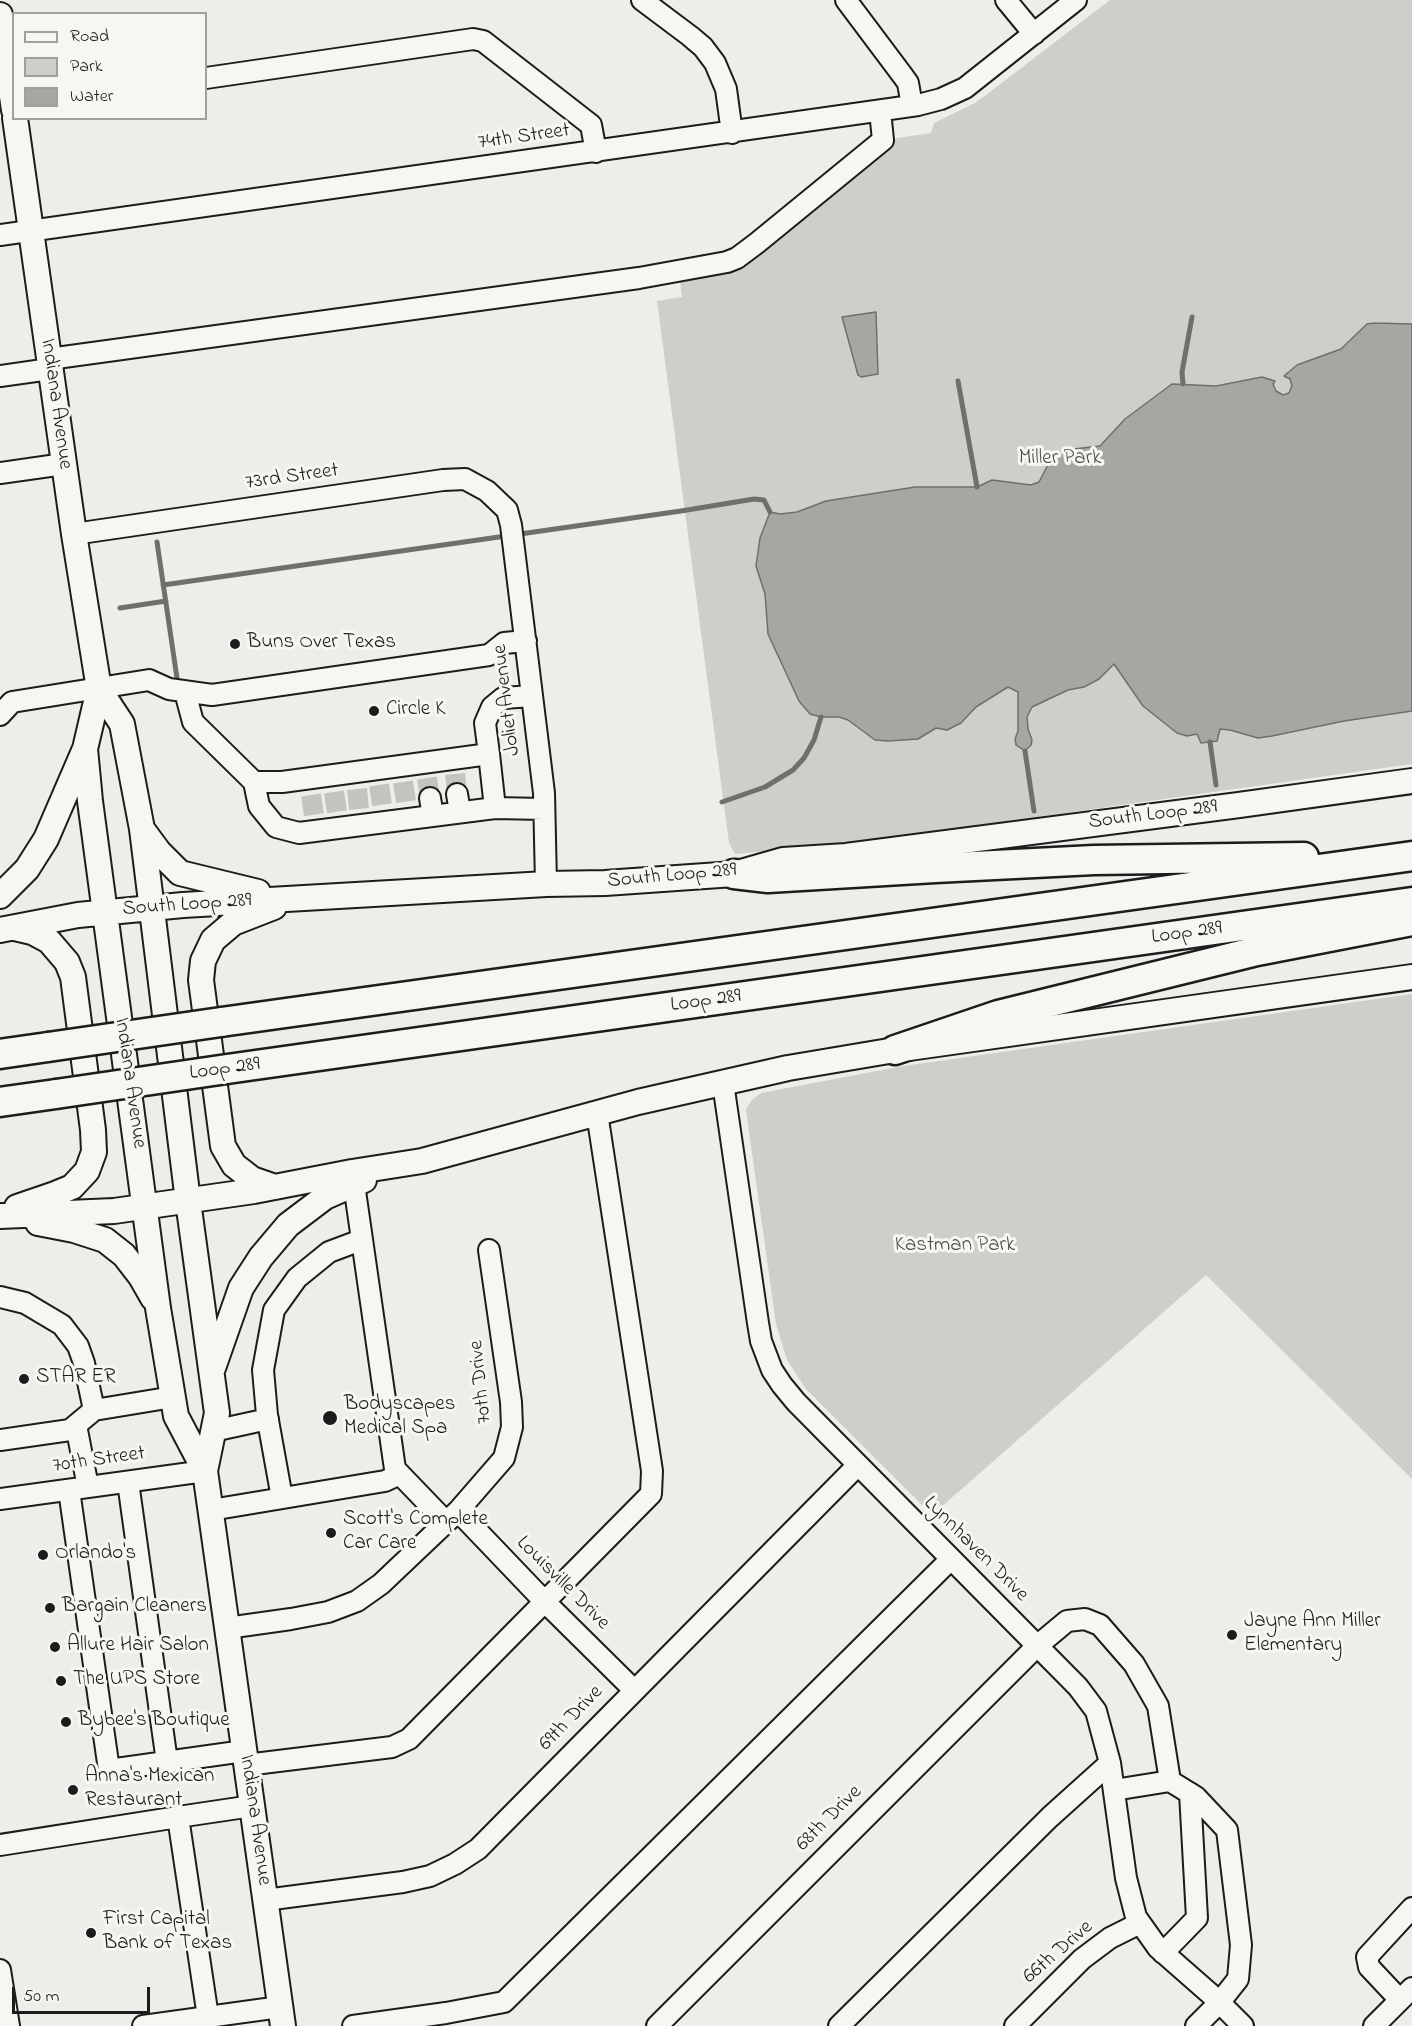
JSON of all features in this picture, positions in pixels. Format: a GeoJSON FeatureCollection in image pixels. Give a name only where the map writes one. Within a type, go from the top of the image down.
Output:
{"type":"FeatureCollection","features":[{"type":"Feature","properties":{"kind":"highway"},"geometry":{"type":"LineString","coordinates":[[734,874],[768,878],[1026,863],[1243,856],[1409,856]]}},
{"type":"Feature","properties":{"kind":"highway"},"geometry":{"type":"LineString","coordinates":[[0,1054],[1409,856]]}},
{"type":"Feature","properties":{"kind":"highway","name":"Loop 289"},"geometry":{"type":"LineString","coordinates":[[0,1102],[1412,902]]}},
{"type":"Feature","properties":{"kind":"highway"},"geometry":{"type":"LineString","coordinates":[[895,1050],[998,1015],[1257,951],[1412,921]]}},
{"type":"Feature","properties":{"kind":"main road","name":"Indiana Avenue"},"geometry":{"type":"LineString","coordinates":[[0,15],[11,107]]}},
{"type":"Feature","properties":{"kind":"main road","name":"Indiana Avenue"},"geometry":{"type":"LineString","coordinates":[[13,120],[99,689],[84,749],[158,1308],[176,1416],[205,1471],[282,2017]]}},
{"type":"Feature","properties":{"kind":"main road","name":"Indiana Avenue"},"geometry":{"type":"LineString","coordinates":[[99,689],[122,724],[142,830],[150,908],[217,1413],[205,1471]]}},
{"type":"Feature","properties":{"kind":"main road"},"geometry":{"type":"LineString","coordinates":[[0,896],[27,869],[46,839],[84,749]]}},
{"type":"Feature","properties":{"kind":"main road","name":"South Loop 289"},"geometry":{"type":"LineString","coordinates":[[7,929],[78,915],[150,908],[546,884],[605,884],[734,874],[783,860],[846,856],[1412,781]]}},
{"type":"Feature","properties":{"kind":"main road"},"geometry":{"type":"LineString","coordinates":[[142,830],[159,852],[180,873],[214,883],[293,900]]}},
{"type":"Feature","properties":{"kind":"main road"},"geometry":{"type":"LineString","coordinates":[[275,1187],[252,1179],[234,1165],[224,1146],[201,980],[203,961],[213,940],[233,923],[293,900]]}},
{"type":"Feature","properties":{"kind":"main road"},"geometry":{"type":"LineString","coordinates":[[0,1215],[72,1187],[87,1171],[94,1152],[92,1119],[73,977],[67,962],[49,940],[32,932],[7,929]]}},
{"type":"Feature","properties":{"kind":"main road"},"geometry":{"type":"LineString","coordinates":[[211,1373],[241,1288],[261,1257],[288,1225],[325,1197],[354,1184],[422,1161],[597,1113],[788,1068],[895,1050],[1412,977]]}},
{"type":"Feature","properties":{"kind":"main road"},"geometry":{"type":"LineString","coordinates":[[0,1215],[145,1208],[422,1161]]}},
{"type":"Feature","properties":{"kind":"main road"},"geometry":{"type":"LineString","coordinates":[[0,1215],[74,1230],[105,1240],[124,1256],[141,1276],[158,1308]]}},
{"type":"Feature","properties":{"kind":"street"},"geometry":{"type":"LineString","coordinates":[[642,0],[703,47],[715,63],[726,89],[732,133]]}},
{"type":"Feature","properties":{"kind":"street"},"geometry":{"type":"LineString","coordinates":[[846,0],[908,83],[912,106]]}},
{"type":"Feature","properties":{"kind":"street"},"geometry":{"type":"LineString","coordinates":[[1006,0],[1034,34]]}},
{"type":"Feature","properties":{"kind":"street","name":"74th Street"},"geometry":{"type":"LineString","coordinates":[[0,235],[912,106],[941,99],[965,88],[1076,0]]}},
{"type":"Feature","properties":{"kind":"street"},"geometry":{"type":"LineString","coordinates":[[207,78],[473,39],[483,41],[591,125],[596,152]]}},
{"type":"Feature","properties":{"kind":"street"},"geometry":{"type":"LineString","coordinates":[[0,376],[50,364],[639,278],[727,262],[757,243],[882,140],[880,111]]}},
{"type":"Feature","properties":{"kind":"street"},"geometry":{"type":"LineString","coordinates":[[0,473],[64,464]]}},
{"type":"Feature","properties":{"kind":"street","name":"73rd Street"},"geometry":{"type":"LineString","coordinates":[[74,534],[465,479],[487,490],[507,510]]}},
{"type":"Feature","properties":{"kind":"street","name":"Joliet Avenue"},"geometry":{"type":"LineString","coordinates":[[507,510],[511,525],[544,793],[546,884]]}},
{"type":"Feature","properties":{"kind":"street"},"geometry":{"type":"LineString","coordinates":[[0,715],[12,702],[149,680],[169,689],[219,694],[489,655],[504,644],[526,641]]}},
{"type":"Feature","properties":{"kind":"street"},"geometry":{"type":"LineString","coordinates":[[185,692],[193,722],[254,782],[259,806],[276,827],[299,833],[315,823],[459,803],[495,808],[544,809]]}},
{"type":"Feature","properties":{"kind":"street"},"geometry":{"type":"LineString","coordinates":[[495,808],[485,723],[492,707],[502,698],[532,696]]}},
{"type":"Feature","properties":{"kind":"street"},"geometry":{"type":"LineString","coordinates":[[254,782],[282,782],[310,787],[453,767],[489,754]]}},
{"type":"Feature","properties":{"kind":"street","name":"Lynnhaven Drive"},"geometry":{"type":"LineString","coordinates":[[723,1083],[758,1323],[766,1354],[782,1385],[1078,1687],[1096,1711],[1110,1763],[1126,1878],[1136,1917],[1163,1953],[1220,2003],[1242,2026]]}},
{"type":"Feature","properties":{"kind":"street"},"geometry":{"type":"LineString","coordinates":[[76,1425],[78,1488],[109,1770],[167,1762],[392,1747],[409,1739],[651,1494],[652,1471],[597,1113]]}},
{"type":"Feature","properties":{"kind":"street"},"geometry":{"type":"LineString","coordinates":[[211,1510],[385,1481],[399,1474],[395,1469],[354,1184]]}},
{"type":"Feature","properties":{"kind":"street"},"geometry":{"type":"LineString","coordinates":[[282,1498],[268,1419],[263,1370],[274,1310],[297,1278],[329,1252],[361,1240]]}},
{"type":"Feature","properties":{"kind":"street","name":"70th Drive"},"geometry":{"type":"LineString","coordinates":[[227,1628],[291,1620],[357,1601],[381,1584],[452,1516],[504,1458],[512,1427],[511,1402],[489,1250]]}},
{"type":"Feature","properties":{"kind":"street"},"geometry":{"type":"LineString","coordinates":[[0,1297],[25,1303],[62,1325],[78,1347],[84,1363],[94,1410]]}},
{"type":"Feature","properties":{"kind":"street"},"geometry":{"type":"LineString","coordinates":[[0,1440],[70,1430],[94,1410],[173,1397]]}},
{"type":"Feature","properties":{"kind":"street"},"geometry":{"type":"LineString","coordinates":[[213,1431],[268,1419]]}},
{"type":"Feature","properties":{"kind":"street","name":"69th Drive"},"geometry":{"type":"LineString","coordinates":[[265,1900],[403,1882],[430,1876],[478,1849],[858,1465]]}},
{"type":"Feature","properties":{"kind":"street","name":"70th Street"},"geometry":{"type":"LineString","coordinates":[[0,1499],[205,1471]]}},
{"type":"Feature","properties":{"kind":"street","name":"Louisville Drive"},"geometry":{"type":"LineString","coordinates":[[399,1474],[452,1516],[545,1602],[634,1690]]}},
{"type":"Feature","properties":{"kind":"street"},"geometry":{"type":"LineString","coordinates":[[128,1482],[167,1762]]}},
{"type":"Feature","properties":{"kind":"street"},"geometry":{"type":"LineString","coordinates":[[353,2026],[504,2002],[951,1559]]}},
{"type":"Feature","properties":{"kind":"street","name":"68th Drive"},"geometry":{"type":"LineString","coordinates":[[657,2026],[1037,1646],[1067,1621],[1085,1619],[1100,1625],[1134,1664],[1158,1706],[1170,1781]]}},
{"type":"Feature","properties":{"kind":"street"},"geometry":{"type":"LineString","coordinates":[[840,2026],[1050,1817],[1110,1763]]}},
{"type":"Feature","properties":{"kind":"street"},"geometry":{"type":"LineString","coordinates":[[1114,1790],[1170,1781],[1190,1793],[1227,1830],[1241,1945],[1238,1979],[1220,2003],[1196,2026]]}},
{"type":"Feature","properties":{"kind":"street"},"geometry":{"type":"LineString","coordinates":[[1163,1953],[1197,1918],[1190,1793]]}},
{"type":"Feature","properties":{"kind":"street"},"geometry":{"type":"LineString","coordinates":[[0,1845],[252,1806]]}},
{"type":"Feature","properties":{"kind":"street"},"geometry":{"type":"LineString","coordinates":[[178,1817],[208,2017]]}},
{"type":"Feature","properties":{"kind":"street"},"geometry":{"type":"LineString","coordinates":[[1377,2025],[1406,1994],[1369,1967],[1367,1957],[1412,1908]]}},
{"type":"Feature","properties":{"kind":"street","name":"66th Drive"},"geometry":{"type":"LineString","coordinates":[[1015,2026],[1082,1959],[1110,1938],[1140,1923]]}},
{"type":"Feature","properties":{"kind":"street"},"geometry":{"type":"LineString","coordinates":[[0,1970],[9,2026]]}},
{"type":"Feature","properties":{"kind":"street"},"geometry":{"type":"LineString","coordinates":[[143,2026],[208,2017],[282,2017]]}},
{"type":"Feature","properties":{"kind":"green space","name":"Miller Park"},"geometry":{"type":"Polygon","coordinates":[[[1110,0],[1412,0],[1412,764],[845,844],[735,854],[729,843],[657,301],[682,297],[680,280],[731,273],[897,138],[931,133],[934,123],[975,103],[1110,0]]]}},
{"type":"Feature","properties":{"kind":"green space","name":"Kastman Park"},"geometry":{"type":"Polygon","coordinates":[[[1412,994],[1412,1479],[1206,1275],[932,1515],[806,1389],[787,1360],[776,1324],[746,1110],[752,1100],[761,1093],[903,1066],[1412,994]]]}},
{"type":"Feature","properties":{"kind":"water"},"geometry":{"type":"Polygon","coordinates":[[[876,312],[878,374],[861,377],[858,375],[842,317],[876,312]]]}},
{"type":"Feature","properties":{"kind":"water"},"geometry":{"type":"Polygon","coordinates":[[[1367,324],[1412,324],[1412,711],[1344,721],[1258,738],[1220,729],[1217,741],[1201,743],[1197,734],[1187,736],[1177,733],[1143,706],[1114,664],[1099,679],[1084,687],[1068,690],[1032,707],[1027,717],[1032,740],[1031,745],[1025,751],[1016,745],[1015,739],[1018,731],[1018,692],[1008,687],[976,707],[961,723],[947,730],[936,728],[918,739],[875,740],[848,720],[810,714],[799,701],[768,634],[765,594],[756,566],[760,538],[770,512],[780,514],[797,512],[826,501],[915,487],[977,487],[992,480],[1031,485],[1039,482],[1051,459],[1065,450],[1100,446],[1125,419],[1172,384],[1216,386],[1262,377],[1275,381],[1273,384],[1276,391],[1283,395],[1289,393],[1292,386],[1290,379],[1284,376],[1297,365],[1341,349],[1367,324]]]}},
{"type":"Feature","properties":{"kind":"waterway"},"geometry":{"type":"LineString","coordinates":[[1183,384],[1182,372],[1192,317]]}},
{"type":"Feature","properties":{"kind":"waterway"},"geometry":{"type":"LineString","coordinates":[[958,381],[977,487]]}},
{"type":"Feature","properties":{"kind":"waterway"},"geometry":{"type":"LineString","coordinates":[[163,585],[754,499],[764,500],[770,512]]}},
{"type":"Feature","properties":{"kind":"waterway"},"geometry":{"type":"LineString","coordinates":[[157,542],[178,685]]}},
{"type":"Feature","properties":{"kind":"waterway"},"geometry":{"type":"LineString","coordinates":[[120,608],[166,601]]}},
{"type":"Feature","properties":{"kind":"waterway"},"geometry":{"type":"LineString","coordinates":[[722,802],[765,787],[793,770],[804,758],[814,740],[821,717]]}},
{"type":"Feature","properties":{"kind":"waterway"},"geometry":{"type":"LineString","coordinates":[[1210,742],[1216,785]]}},
{"type":"Feature","properties":{"kind":"waterway"},"geometry":{"type":"LineString","coordinates":[[1025,751],[1034,811]]}},
{"type":"Feature","properties":{"kind":"tunnel"},"geometry":{"type":"LineString","coordinates":[[455,774],[457,794]]}},
{"type":"Feature","properties":{"kind":"tunnel"},"geometry":{"type":"LineString","coordinates":[[427,778],[430,798]]}},
{"type":"Feature","properties":{"kind":"tunnel"},"geometry":{"type":"LineString","coordinates":[[403,782],[406,802]]}},
{"type":"Feature","properties":{"kind":"tunnel"},"geometry":{"type":"LineString","coordinates":[[379,785],[382,805]]}},
{"type":"Feature","properties":{"kind":"tunnel"},"geometry":{"type":"LineString","coordinates":[[357,789],[359,809]]}},
{"type":"Feature","properties":{"kind":"tunnel"},"geometry":{"type":"LineString","coordinates":[[334,792],[337,812]]}},
{"type":"Feature","properties":{"kind":"tunnel"},"geometry":{"type":"LineString","coordinates":[[311,795],[314,815]]}},
{"type":"Feature","properties":{"kind":"place","name":"Buns Over Texas"},"geometry":{"type":"Point","coordinates":[235,644]}},
{"type":"Feature","properties":{"kind":"place","name":"Circle K"},"geometry":{"type":"Point","coordinates":[374,711]}},
{"type":"Feature","properties":{"kind":"place","name":"STAR ER"},"geometry":{"type":"Point","coordinates":[24,1379]}},
{"type":"Feature","properties":{"kind":"place","name":"Bodyscapes Medical Spa"},"geometry":{"type":"Point","coordinates":[330,1418]}},
{"type":"Feature","properties":{"kind":"place","name":"Scott's Complete Car Care"},"geometry":{"type":"Point","coordinates":[331,1533]}},
{"type":"Feature","properties":{"kind":"place","name":"Orlando's"},"geometry":{"type":"Point","coordinates":[43,1555]}},
{"type":"Feature","properties":{"kind":"place","name":"Bargain Cleaners"},"geometry":{"type":"Point","coordinates":[50,1608]}},
{"type":"Feature","properties":{"kind":"place","name":"Jayne Ann Miller Elementary"},"geometry":{"type":"Point","coordinates":[1232,1635]}},
{"type":"Feature","properties":{"kind":"place","name":"Allure Hair Salon"},"geometry":{"type":"Point","coordinates":[55,1647]}},
{"type":"Feature","properties":{"kind":"place","name":"The UPS Store"},"geometry":{"type":"Point","coordinates":[61,1681]}},
{"type":"Feature","properties":{"kind":"place","name":"Bybee's Boutique"},"geometry":{"type":"Point","coordinates":[66,1722]}},
{"type":"Feature","properties":{"kind":"place","name":"Anna's Mexican Restaurant"},"geometry":{"type":"Point","coordinates":[73,1790]}},
{"type":"Feature","properties":{"kind":"place","name":"First Capital Bank of Texas"},"geometry":{"type":"Point","coordinates":[91,1933]}}]}
